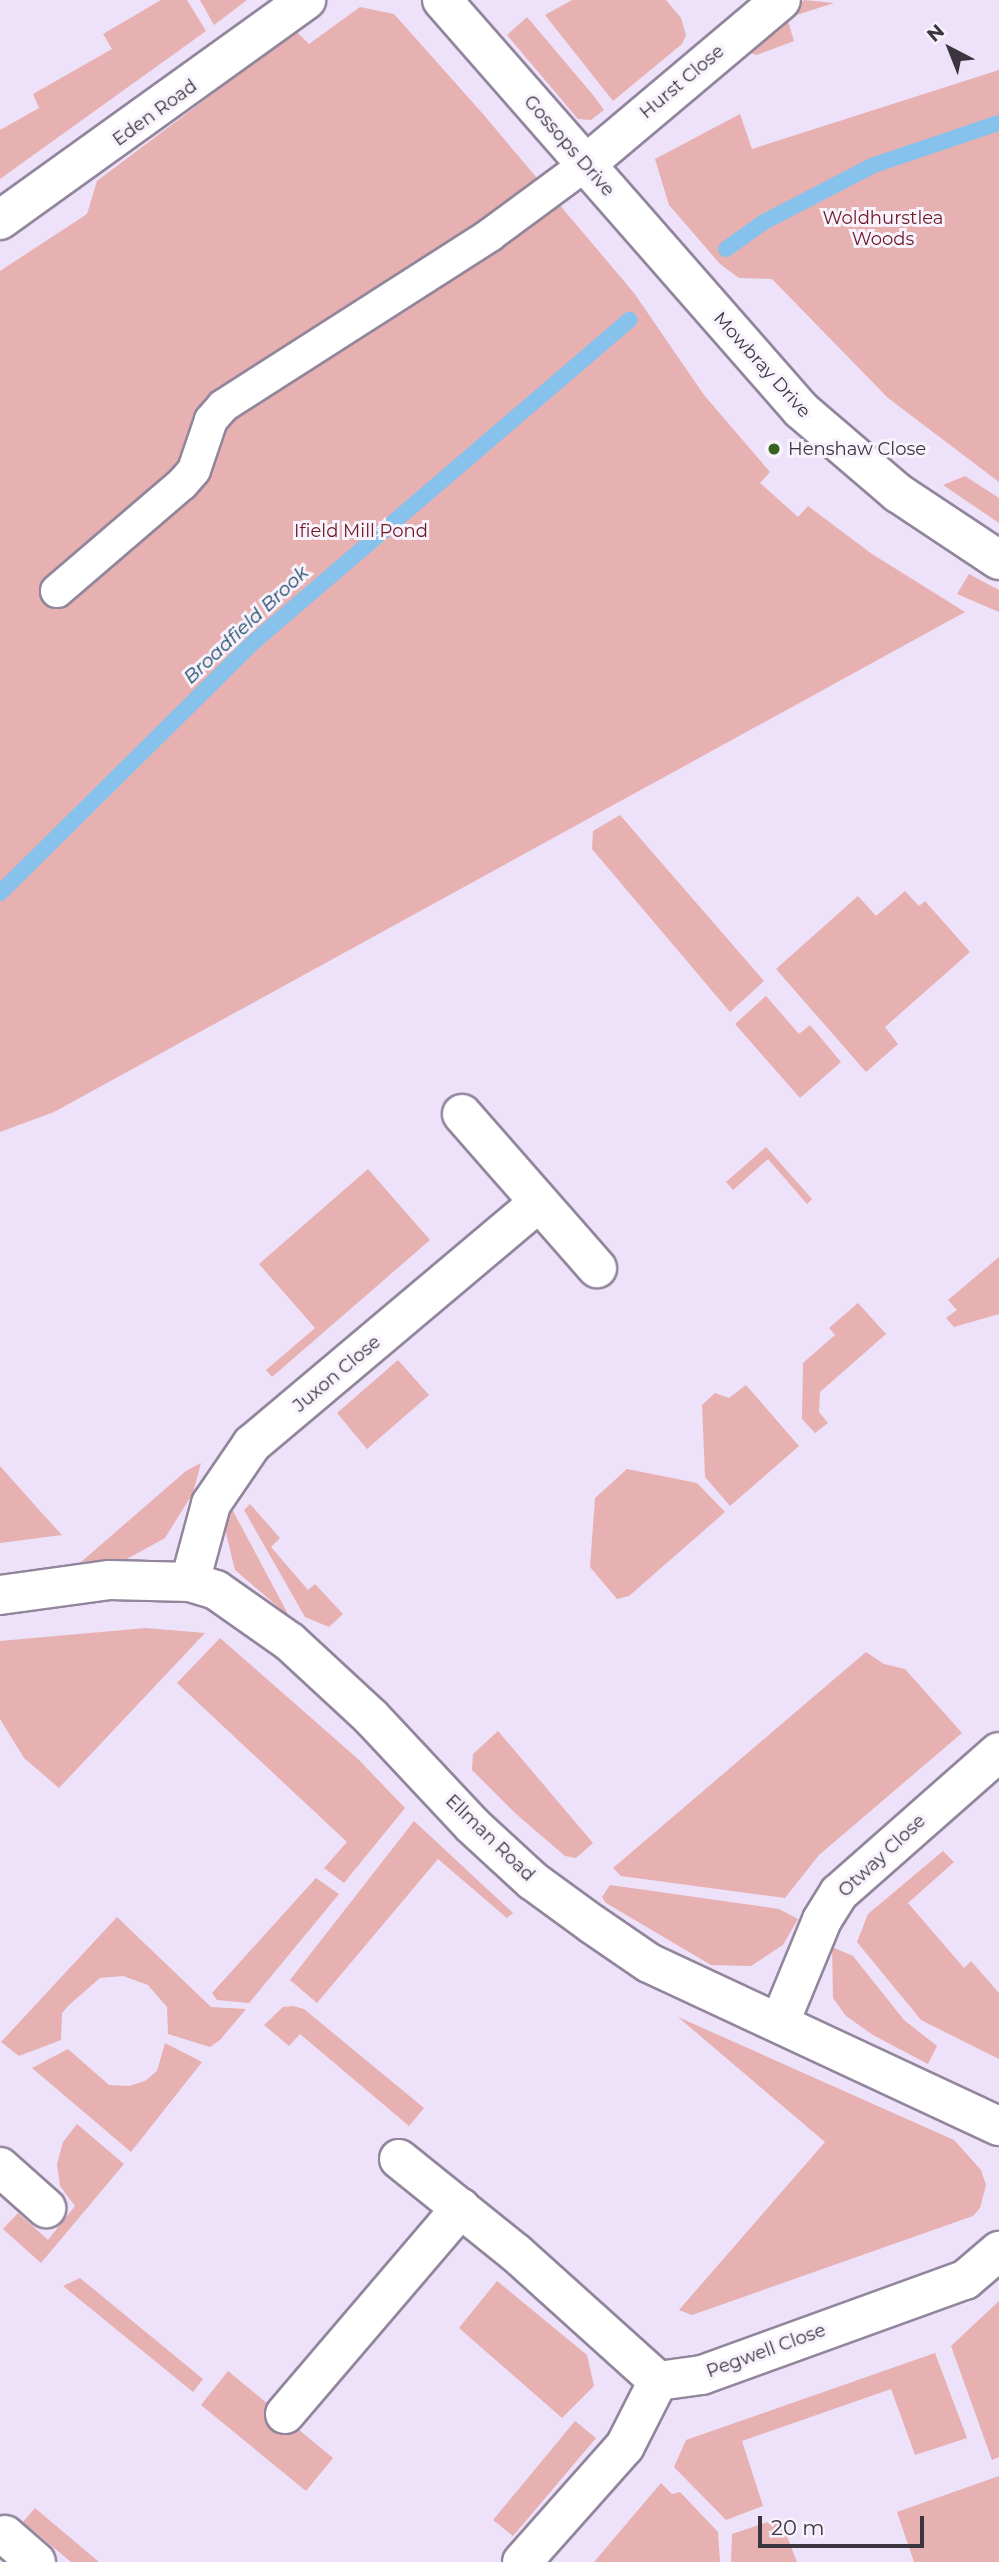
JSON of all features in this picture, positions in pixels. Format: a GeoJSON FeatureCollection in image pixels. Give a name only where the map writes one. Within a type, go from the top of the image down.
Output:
{"type":"FeatureCollection","features":[{"type":"Feature","properties":{"kind":"street","name":"Eden Road"},"geometry":{"type":"LineString","coordinates":[[0,220],[306,0]]}},
{"type":"Feature","properties":{"kind":"street","name":"Gossops Drive"},"geometry":{"type":"LineString","coordinates":[[442,0],[704,301]]}},
{"type":"Feature","properties":{"kind":"street","name":"Hurst Close"},"geometry":{"type":"LineString","coordinates":[[585,165],[780,0]]}},
{"type":"Feature","properties":{"kind":"street","name":"Mowbray Drive"},"geometry":{"type":"LineString","coordinates":[[704,301],[801,410],[850,456],[943,526],[999,560]]}},
{"type":"Feature","properties":{"kind":"street"},"geometry":{"type":"LineString","coordinates":[[462,1114],[597,1268]]}},
{"type":"Feature","properties":{"kind":"street","name":"Juxon Close"},"geometry":{"type":"LineString","coordinates":[[190,1582],[211,1504],[252,1444],[539,1202]]}},
{"type":"Feature","properties":{"kind":"street","name":"Ellman Road"},"geometry":{"type":"LineString","coordinates":[[0,1595],[110,1580],[190,1582],[241,1604],[290,1642],[370,1717],[472,1825],[543,1888],[649,1962],[999,2126]]}},
{"type":"Feature","properties":{"kind":"street","name":"Otway Close"},"geometry":{"type":"LineString","coordinates":[[780,2022],[822,1920],[839,1893],[999,1752]]}},
{"type":"Feature","properties":{"kind":"street"},"geometry":{"type":"LineString","coordinates":[[400,2159],[461,2208],[658,2381],[625,2446],[522,2562]]}},
{"type":"Feature","properties":{"kind":"street"},"geometry":{"type":"LineString","coordinates":[[0,2167],[46,2208]]}},
{"type":"Feature","properties":{"kind":"street"},"geometry":{"type":"LineString","coordinates":[[285,2414],[461,2208]]}},
{"type":"Feature","properties":{"kind":"street","name":"Pegwell Close"},"geometry":{"type":"LineString","coordinates":[[658,2381],[702,2375],[965,2280],[999,2252]]}},
{"type":"Feature","properties":{"kind":"street"},"geometry":{"type":"LineString","coordinates":[[5,2535],[36,2562]]}},
{"type":"Feature","properties":{"kind":"lane"},"geometry":{"type":"LineString","coordinates":[[57,591],[182,484],[194,470],[211,420],[223,406],[490,235],[585,165]]}},
{"type":"Feature","properties":{"kind":"green space"},"geometry":{"type":"Polygon","coordinates":[[[161,0],[187,0],[206,31],[0,179],[0,130],[39,108],[33,94],[112,49],[103,34],[161,0]]]}},
{"type":"Feature","properties":{"kind":"green space"},"geometry":{"type":"Polygon","coordinates":[[[200,0],[247,0],[214,25],[200,0]]]}},
{"type":"Feature","properties":{"kind":"green space"},"geometry":{"type":"Polygon","coordinates":[[[572,0],[666,0],[681,18],[686,35],[682,44],[613,101],[545,15],[572,0]]]}},
{"type":"Feature","properties":{"kind":"green space"},"geometry":{"type":"Polygon","coordinates":[[[804,0],[834,3],[787,18],[794,41],[757,55],[743,51],[804,0]]]}},
{"type":"Feature","properties":{"kind":"green space","name":"Ifield Mill Pond"},"geometry":{"type":"Polygon","coordinates":[[[360,7],[394,14],[483,114],[634,293],[704,395],[770,472],[760,483],[798,517],[808,506],[872,554],[965,612],[54,1112],[0,1132],[0,271],[87,214],[97,181],[296,31],[309,44],[360,7]]]}},
{"type":"Feature","properties":{"kind":"green space"},"geometry":{"type":"Polygon","coordinates":[[[527,17],[604,110],[591,120],[578,119],[507,35],[527,17]]]}},
{"type":"Feature","properties":{"kind":"green space","name":"Woldhurstlea Woods"},"geometry":{"type":"Polygon","coordinates":[[[999,70],[999,482],[888,398],[772,279],[739,278],[720,264],[669,205],[655,159],[740,114],[752,149],[999,70]]]}},
{"type":"Feature","properties":{"kind":"green space"},"geometry":{"type":"Polygon","coordinates":[[[965,476],[999,498],[999,523],[943,485],[965,476]]]}},
{"type":"Feature","properties":{"kind":"green space"},"geometry":{"type":"Polygon","coordinates":[[[969,574],[999,590],[999,612],[957,594],[969,574]]]}},
{"type":"Feature","properties":{"kind":"green space"},"geometry":{"type":"Polygon","coordinates":[[[620,815],[764,981],[730,1012],[592,849],[593,831],[620,815]]]}},
{"type":"Feature","properties":{"kind":"green space"},"geometry":{"type":"Polygon","coordinates":[[[905,891],[919,906],[925,901],[970,952],[885,1027],[898,1044],[866,1072],[776,969],[858,896],[876,916],[905,891]]]}},
{"type":"Feature","properties":{"kind":"green space"},"geometry":{"type":"Polygon","coordinates":[[[766,996],[799,1034],[810,1025],[841,1062],[800,1098],[735,1024],[766,996]]]}},
{"type":"Feature","properties":{"kind":"green space"},"geometry":{"type":"Polygon","coordinates":[[[766,1147],[812,1199],[807,1204],[768,1159],[733,1190],[726,1182],[766,1147]]]}},
{"type":"Feature","properties":{"kind":"green space"},"geometry":{"type":"Polygon","coordinates":[[[368,1169],[430,1240],[272,1377],[266,1370],[315,1328],[259,1264],[368,1169]]]}},
{"type":"Feature","properties":{"kind":"green space"},"geometry":{"type":"Polygon","coordinates":[[[999,1257],[999,1314],[954,1327],[946,1318],[957,1310],[948,1300],[999,1257]]]}},
{"type":"Feature","properties":{"kind":"green space"},"geometry":{"type":"Polygon","coordinates":[[[858,1303],[886,1334],[820,1392],[819,1412],[828,1423],[815,1433],[802,1419],[803,1363],[835,1335],[829,1328],[858,1303]]]}},
{"type":"Feature","properties":{"kind":"green space"},"geometry":{"type":"Polygon","coordinates":[[[398,1360],[429,1395],[367,1449],[337,1413],[398,1360]]]}},
{"type":"Feature","properties":{"kind":"green space"},"geometry":{"type":"Polygon","coordinates":[[[746,1385],[799,1446],[730,1506],[705,1477],[702,1405],[715,1393],[729,1398],[746,1385]]]}},
{"type":"Feature","properties":{"kind":"green space"},"geometry":{"type":"Polygon","coordinates":[[[201,1463],[193,1493],[165,1538],[125,1560],[81,1562],[186,1471],[201,1463]]]}},
{"type":"Feature","properties":{"kind":"green space"},"geometry":{"type":"Polygon","coordinates":[[[0,1466],[40,1511],[62,1535],[0,1543],[0,1466]]]}},
{"type":"Feature","properties":{"kind":"green space"},"geometry":{"type":"Polygon","coordinates":[[[627,1469],[697,1483],[725,1512],[629,1596],[617,1599],[590,1567],[595,1498],[627,1469]]]}},
{"type":"Feature","properties":{"kind":"green space"},"geometry":{"type":"Polygon","coordinates":[[[250,1504],[280,1538],[271,1547],[308,1590],[315,1584],[343,1614],[329,1627],[305,1617],[244,1510],[250,1504]]]}},
{"type":"Feature","properties":{"kind":"green space"},"geometry":{"type":"Polygon","coordinates":[[[232,1509],[289,1616],[235,1570],[225,1529],[232,1509]]]}},
{"type":"Feature","properties":{"kind":"green space"},"geometry":{"type":"Polygon","coordinates":[[[146,1628],[205,1633],[59,1788],[24,1758],[0,1719],[0,1641],[146,1628]]]}},
{"type":"Feature","properties":{"kind":"green space"},"geometry":{"type":"Polygon","coordinates":[[[220,1638],[358,1759],[405,1808],[344,1883],[324,1868],[347,1842],[177,1683],[220,1638]]]}},
{"type":"Feature","properties":{"kind":"green space"},"geometry":{"type":"Polygon","coordinates":[[[866,1652],[884,1664],[905,1669],[962,1733],[819,1855],[785,1898],[621,1876],[613,1868],[866,1652]]]}},
{"type":"Feature","properties":{"kind":"green space"},"geometry":{"type":"Polygon","coordinates":[[[498,1731],[593,1843],[576,1858],[565,1856],[515,1813],[472,1770],[473,1754],[498,1731]]]}},
{"type":"Feature","properties":{"kind":"green space"},"geometry":{"type":"Polygon","coordinates":[[[414,1821],[513,1913],[507,1918],[438,1859],[317,2003],[290,1980],[414,1821]]]}},
{"type":"Feature","properties":{"kind":"green space"},"geometry":{"type":"Polygon","coordinates":[[[943,1851],[954,1862],[908,1903],[964,1968],[971,1961],[999,1993],[999,2059],[921,2020],[857,1942],[868,1914],[943,1851]]]}},
{"type":"Feature","properties":{"kind":"green space"},"geometry":{"type":"Polygon","coordinates":[[[316,1878],[339,1894],[249,2003],[217,2000],[212,1993],[316,1878]]]}},
{"type":"Feature","properties":{"kind":"green space"},"geometry":{"type":"Polygon","coordinates":[[[610,1885],[779,1909],[798,1919],[783,1945],[751,1966],[711,1965],[606,1903],[602,1897],[610,1885]]]}},
{"type":"Feature","properties":{"kind":"green space"},"geometry":{"type":"Polygon","coordinates":[[[117,1917],[211,2007],[246,2009],[220,2040],[210,2047],[168,2034],[167,2007],[148,1985],[123,1976],[100,1978],[69,2005],[62,2013],[61,2040],[19,2056],[1,2042],[117,1917]]]}},
{"type":"Feature","properties":{"kind":"green space"},"geometry":{"type":"Polygon","coordinates":[[[832,1947],[853,1956],[904,2020],[937,2046],[928,2064],[873,2035],[846,2016],[833,1998],[832,1947]]]}},
{"type":"Feature","properties":{"kind":"green space"},"geometry":{"type":"Polygon","coordinates":[[[283,2007],[304,2009],[424,2108],[409,2126],[300,2034],[289,2046],[264,2025],[283,2007]]]}},
{"type":"Feature","properties":{"kind":"green space"},"geometry":{"type":"Polygon","coordinates":[[[678,2017],[954,2140],[981,2170],[986,2185],[980,2208],[973,2216],[692,2315],[679,2310],[825,2142],[678,2017]]]}},
{"type":"Feature","properties":{"kind":"green space"},"geometry":{"type":"Polygon","coordinates":[[[165,2043],[202,2062],[131,2152],[32,2068],[68,2049],[109,2085],[129,2086],[145,2081],[157,2071],[165,2043]]]}},
{"type":"Feature","properties":{"kind":"green space"},"geometry":{"type":"Polygon","coordinates":[[[77,2124],[124,2164],[41,2263],[3,2229],[18,2213],[48,2240],[75,2206],[60,2186],[57,2164],[63,2142],[77,2124]]]}},
{"type":"Feature","properties":{"kind":"green space"},"geometry":{"type":"Polygon","coordinates":[[[80,2278],[203,2379],[193,2392],[63,2286],[80,2278]]]}},
{"type":"Feature","properties":{"kind":"green space"},"geometry":{"type":"Polygon","coordinates":[[[497,2281],[587,2355],[594,2386],[562,2418],[459,2328],[497,2281]]]}},
{"type":"Feature","properties":{"kind":"green space"},"geometry":{"type":"Polygon","coordinates":[[[999,2301],[999,2457],[992,2460],[951,2346],[999,2301]]]}},
{"type":"Feature","properties":{"kind":"green space"},"geometry":{"type":"Polygon","coordinates":[[[935,2353],[967,2438],[915,2455],[891,2389],[742,2441],[763,2506],[726,2520],[674,2467],[686,2440],[935,2353]]]}},
{"type":"Feature","properties":{"kind":"green space"},"geometry":{"type":"Polygon","coordinates":[[[228,2371],[333,2458],[306,2491],[201,2405],[228,2371]]]}},
{"type":"Feature","properties":{"kind":"green space"},"geometry":{"type":"Polygon","coordinates":[[[575,2421],[596,2438],[513,2536],[493,2520],[575,2421]]]}},
{"type":"Feature","properties":{"kind":"green space"},"geometry":{"type":"Polygon","coordinates":[[[999,2476],[999,2562],[914,2562],[897,2512],[999,2476]]]}},
{"type":"Feature","properties":{"kind":"green space"},"geometry":{"type":"Polygon","coordinates":[[[661,2483],[672,2494],[680,2492],[718,2532],[720,2562],[594,2562],[661,2483]]]}},
{"type":"Feature","properties":{"kind":"green space"},"geometry":{"type":"Polygon","coordinates":[[[35,2508],[99,2562],[71,2562],[23,2522],[35,2508]]]}},
{"type":"Feature","properties":{"kind":"green space"},"geometry":{"type":"Polygon","coordinates":[[[780,2518],[797,2562],[731,2562],[732,2534],[780,2518]]]}},
{"type":"Feature","properties":{"kind":"waterway","name":"Broadfield Brook"},"geometry":{"type":"LineString","coordinates":[[726,249],[764,222],[874,165],[999,123]]}},
{"type":"Feature","properties":{"kind":"waterway","name":"Broadfield Brook"},"geometry":{"type":"LineString","coordinates":[[0,893],[256,640],[630,320]]}},
{"type":"Feature","properties":{"kind":"place","name":"Henshaw Close"},"geometry":{"type":"Point","coordinates":[774,449]}}]}
